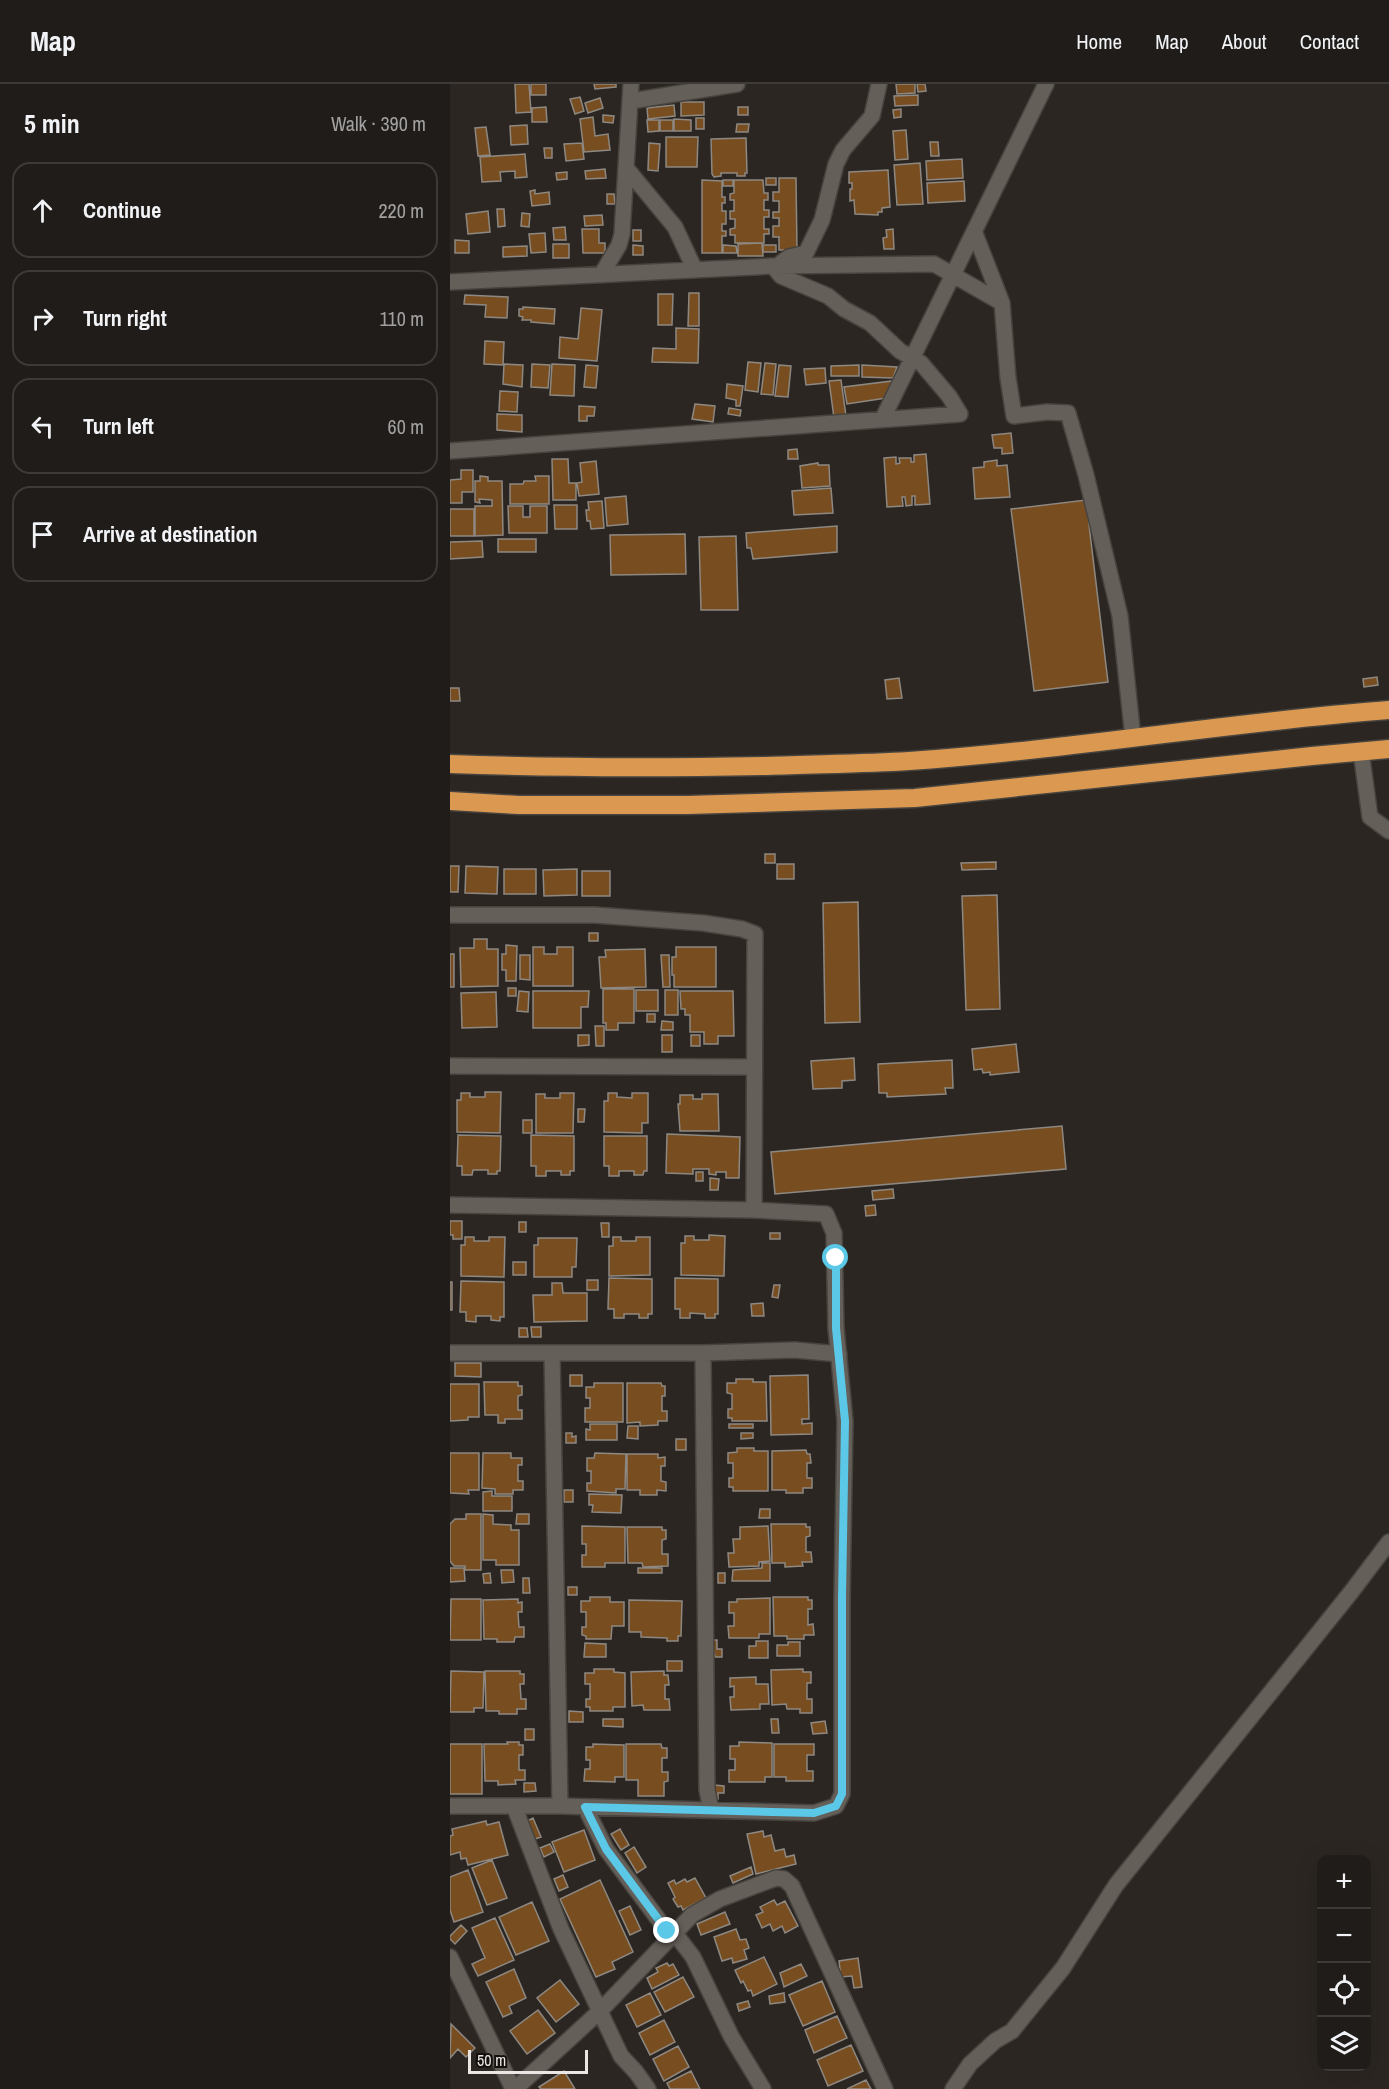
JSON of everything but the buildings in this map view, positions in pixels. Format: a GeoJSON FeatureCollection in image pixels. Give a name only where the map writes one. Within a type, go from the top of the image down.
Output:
{"type":"FeatureCollection","features":[{"type":"Feature","properties":{"kind":"highway"},"geometry":{"type":"LineString","coordinates":[[450,764],[520,767],[686,768],[853,764],[961,756],[1133,738],[1308,716],[1389,710]]}},
{"type":"Feature","properties":{"kind":"highway"},"geometry":{"type":"LineString","coordinates":[[450,801],[519,804],[687,805],[915,798],[1389,749]]}},
{"type":"Feature","properties":{"kind":"street"},"geometry":{"type":"LineString","coordinates":[[601,275],[619,245],[622,234],[631,84]]}},
{"type":"Feature","properties":{"kind":"street"},"geometry":{"type":"LineString","coordinates":[[631,101],[737,84]]}},
{"type":"Feature","properties":{"kind":"street"},"geometry":{"type":"LineString","coordinates":[[773,266],[789,257],[806,253],[822,220],[836,164],[843,150],[872,116],[879,84]]}},
{"type":"Feature","properties":{"kind":"street"},"geometry":{"type":"LineString","coordinates":[[883,418],[1046,84]]}},
{"type":"Feature","properties":{"kind":"street"},"geometry":{"type":"LineString","coordinates":[[627,169],[675,227],[695,270]]}},
{"type":"Feature","properties":{"kind":"street"},"geometry":{"type":"LineString","coordinates":[[975,231],[1002,303],[1008,378],[1014,416],[1047,412],[1068,413],[1086,475],[1120,616],[1133,738]]}},
{"type":"Feature","properties":{"kind":"street"},"geometry":{"type":"LineString","coordinates":[[450,282],[773,266],[934,264],[1002,303]]}},
{"type":"Feature","properties":{"kind":"street"},"geometry":{"type":"LineString","coordinates":[[450,451],[960,414],[949,396],[921,363],[900,351],[870,323],[844,309],[828,296],[781,276],[773,266]]}},
{"type":"Feature","properties":{"kind":"street"},"geometry":{"type":"LineString","coordinates":[[1361,751],[1370,817],[1389,831]]}},
{"type":"Feature","properties":{"kind":"street"},"geometry":{"type":"LineString","coordinates":[[450,915],[594,915],[703,923],[748,930],[754,934],[753,1210]]}},
{"type":"Feature","properties":{"kind":"street"},"geometry":{"type":"LineString","coordinates":[[450,1066],[753,1067]]}},
{"type":"Feature","properties":{"kind":"street"},"geometry":{"type":"LineString","coordinates":[[450,1205],[753,1210],[826,1214],[834,1233],[839,1354],[845,1421],[842,1794],[836,1806],[814,1813],[560,1806],[450,1806]]}},
{"type":"Feature","properties":{"kind":"street"},"geometry":{"type":"LineString","coordinates":[[450,1353],[703,1353],[795,1350],[839,1354]]}},
{"type":"Feature","properties":{"kind":"street"},"geometry":{"type":"LineString","coordinates":[[552,1353],[560,1806]]}},
{"type":"Feature","properties":{"kind":"street"},"geometry":{"type":"LineString","coordinates":[[703,1353],[707,1790],[711,1810]]}},
{"type":"Feature","properties":{"kind":"street"},"geometry":{"type":"LineString","coordinates":[[953,2089],[970,2064],[994,2041],[1012,2031],[1063,1968],[1116,1885],[1389,1542]]}},
{"type":"Feature","properties":{"kind":"street"},"geometry":{"type":"LineString","coordinates":[[514,1806],[561,1929],[621,2056],[648,2089]]}},
{"type":"Feature","properties":{"kind":"street"},"geometry":{"type":"LineString","coordinates":[[585,1807],[606,1849],[667,1931],[680,1940],[693,1957],[731,2036],[763,2089]]}},
{"type":"Feature","properties":{"kind":"street"},"geometry":{"type":"LineString","coordinates":[[450,1958],[514,2089],[600,2011],[692,1915],[720,1899],[776,1878],[784,1879],[792,1886],[885,2089]]}},
{"type":"Feature","properties":{"kind":"route"},"geometry":{"type":"LineString","coordinates":[[667,1931],[606,1849],[585,1807],[814,1813],[836,1806],[842,1794],[845,1421],[836,1328],[836,1258]]}}]}
